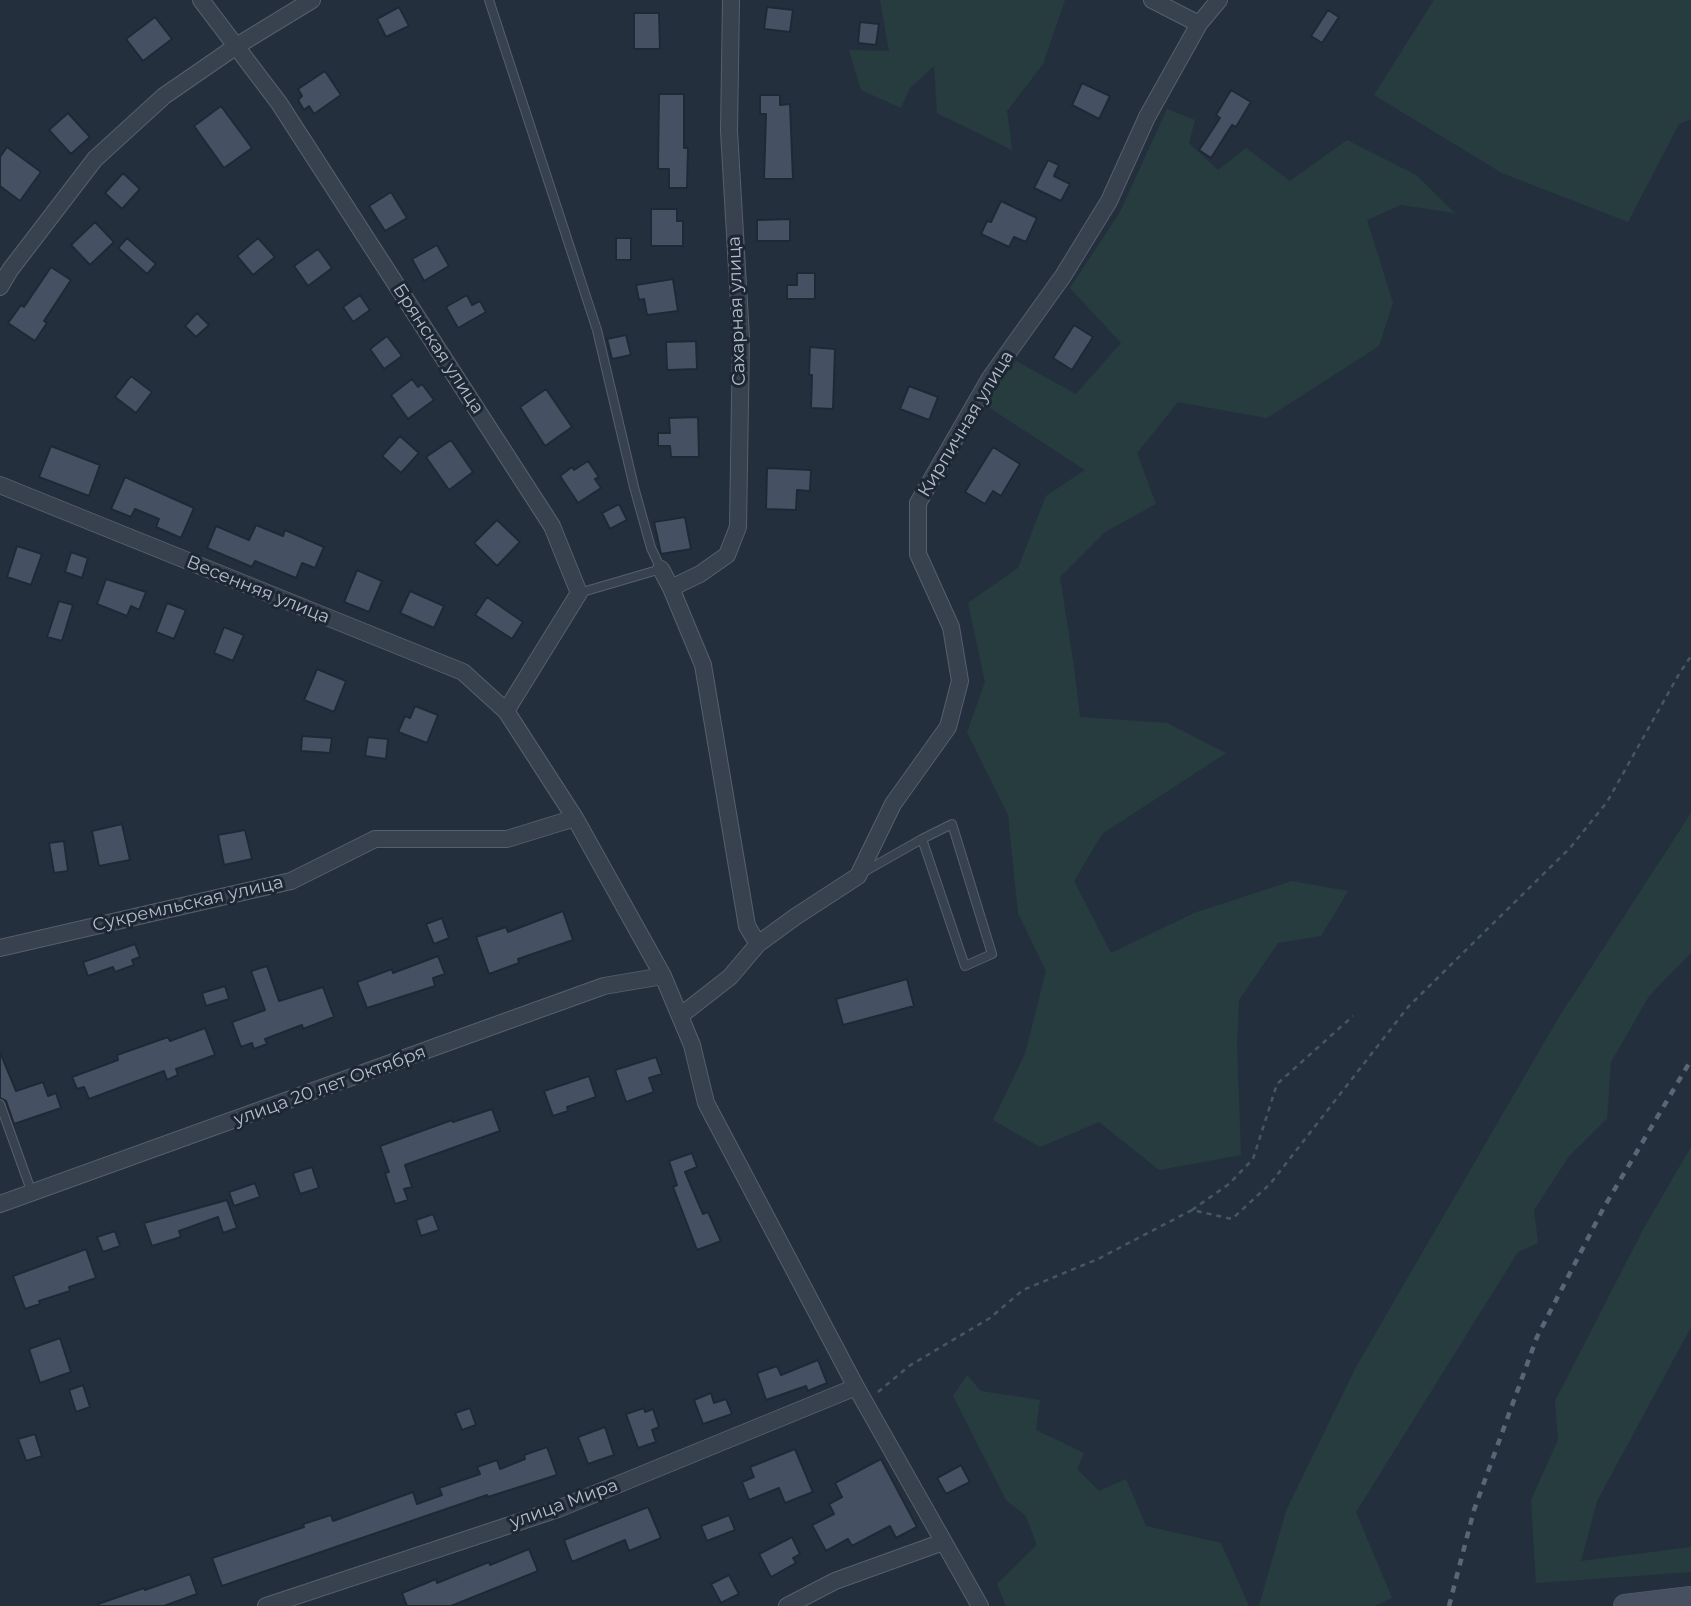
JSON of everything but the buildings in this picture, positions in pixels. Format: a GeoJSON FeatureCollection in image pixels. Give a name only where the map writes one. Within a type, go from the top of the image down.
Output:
{"type":"FeatureCollection","features":[{"type":"Feature","properties":{"kind":"street","name":"Брянская улица"},"geometry":{"type":"LineString","coordinates":[[201,0],[279,103],[552,526],[579,593]]}},
{"type":"Feature","properties":{"kind":"street"},"geometry":{"type":"LineString","coordinates":[[0,287],[94,159],[164,96],[235,47],[312,0]]}},
{"type":"Feature","properties":{"kind":"street","name":"Сахарная улица"},"geometry":{"type":"LineString","coordinates":[[671,588],[700,575],[727,555],[738,527],[741,338],[729,131],[731,0]]}},
{"type":"Feature","properties":{"kind":"street"},"geometry":{"type":"LineString","coordinates":[[1152,0],[1199,24]]}},
{"type":"Feature","properties":{"kind":"street","name":"Кирпичная улица"},"geometry":{"type":"LineString","coordinates":[[680,1016],[730,977],[758,944],[858,876],[893,804],[948,727],[960,681],[951,627],[918,554],[918,503],[990,377],[1063,276],[1109,201],[1147,117],[1199,24],[1219,0]]}},
{"type":"Feature","properties":{"kind":"street","name":"Весенняя улица"},"geometry":{"type":"LineString","coordinates":[[0,485],[463,672],[506,711],[575,818],[663,976],[692,1045],[706,1103],[856,1387],[980,1606]]}},
{"type":"Feature","properties":{"kind":"street"},"geometry":{"type":"LineString","coordinates":[[661,569],[703,664],[747,926],[758,944]]}},
{"type":"Feature","properties":{"kind":"street"},"geometry":{"type":"LineString","coordinates":[[506,711],[579,593]]}},
{"type":"Feature","properties":{"kind":"street","name":"Сукремльская улица"},"geometry":{"type":"LineString","coordinates":[[0,948],[291,881],[374,839],[507,839],[575,818]]}},
{"type":"Feature","properties":{"kind":"street","name":"улица 20 лет Октября"},"geometry":{"type":"LineString","coordinates":[[0,1204],[604,986],[663,976]]}},
{"type":"Feature","properties":{"kind":"street","name":"улица Мира"},"geometry":{"type":"LineString","coordinates":[[266,1606],[558,1509],[856,1387]]}},
{"type":"Feature","properties":{"kind":"street"},"geometry":{"type":"LineString","coordinates":[[787,1606],[835,1581],[943,1542]]}},
{"type":"Feature","properties":{"kind":"street"},"geometry":{"type":"LineString","coordinates":[[1625,1606],[1691,1598]]}},
{"type":"Feature","properties":{"kind":"lane"},"geometry":{"type":"LineString","coordinates":[[489,0],[597,330],[634,487],[651,548],[661,569],[579,593]]}},
{"type":"Feature","properties":{"kind":"lane"},"geometry":{"type":"LineString","coordinates":[[858,876],[922,839],[952,824],[992,954],[965,966],[922,839]]}},
{"type":"Feature","properties":{"kind":"lane"},"geometry":{"type":"LineString","coordinates":[[0,1104],[32,1194]]}},
{"type":"Feature","properties":{"kind":"path"},"geometry":{"type":"LineString","coordinates":[[1192,1210],[1232,1219],[1270,1184],[1408,1007],[1570,848],[1607,802],[1691,656]]}},
{"type":"Feature","properties":{"kind":"path"},"geometry":{"type":"LineString","coordinates":[[865,1403],[909,1366],[990,1318],[1023,1290],[1098,1259],[1192,1210],[1229,1184],[1253,1159],[1277,1084],[1353,1016]]}},
{"type":"Feature","properties":{"kind":"green space"},"geometry":{"type":"Polygon","coordinates":[[[880,0],[1065,0],[1043,64],[1007,111],[1012,150],[937,113],[934,66],[910,88],[901,108],[861,90],[849,50],[889,51],[880,0]]]}},
{"type":"Feature","properties":{"kind":"green space"},"geometry":{"type":"Polygon","coordinates":[[[1434,0],[1691,0],[1691,119],[1679,124],[1628,222],[1502,173],[1374,95],[1434,0]]]}},
{"type":"Feature","properties":{"kind":"green space"},"geometry":{"type":"Polygon","coordinates":[[[1167,109],[1195,120],[1189,143],[1218,170],[1246,148],[1290,181],[1347,140],[1416,175],[1455,213],[1401,205],[1367,220],[1393,303],[1379,346],[1267,418],[1178,402],[1137,453],[1156,504],[1105,532],[1060,577],[1080,717],[1167,723],[1226,753],[1102,834],[1074,881],[1111,953],[1194,913],[1292,881],[1348,891],[1321,936],[1278,943],[1239,1000],[1237,1046],[1241,1155],[1159,1170],[1099,1122],[1040,1147],[993,1120],[1025,1054],[1046,971],[1018,913],[1008,815],[967,732],[985,682],[968,603],[1018,568],[1046,496],[1085,470],[982,403],[1016,361],[1076,394],[1121,343],[1070,288],[1120,212],[1167,109]]]}},
{"type":"Feature","properties":{"kind":"green space"},"geometry":{"type":"Polygon","coordinates":[[[1691,813],[1691,953],[1649,996],[1611,1062],[1607,1119],[1569,1156],[1534,1210],[1538,1243],[1518,1252],[1356,1512],[1392,1598],[1374,1606],[1259,1606],[1286,1511],[1356,1367],[1559,1017],[1691,813]]]}},
{"type":"Feature","properties":{"kind":"green space"},"geometry":{"type":"Polygon","coordinates":[[[1691,1147],[1691,1327],[1597,1501],[1581,1561],[1691,1547],[1691,1572],[1536,1583],[1531,1500],[1558,1440],[1555,1401],[1645,1226],[1691,1147]]]}},
{"type":"Feature","properties":{"kind":"green space"},"geometry":{"type":"Polygon","coordinates":[[[967,1375],[981,1391],[1040,1400],[1036,1430],[1084,1453],[1077,1469],[1099,1491],[1126,1479],[1146,1526],[1221,1543],[1249,1606],[1006,1606],[997,1584],[1037,1545],[1026,1516],[1006,1500],[953,1396],[967,1375]]]}},
{"type":"Feature","properties":{"kind":"railway"},"geometry":{"type":"LineString","coordinates":[[1449,1606],[1474,1510],[1537,1337],[1603,1209],[1691,1060]]}}]}
